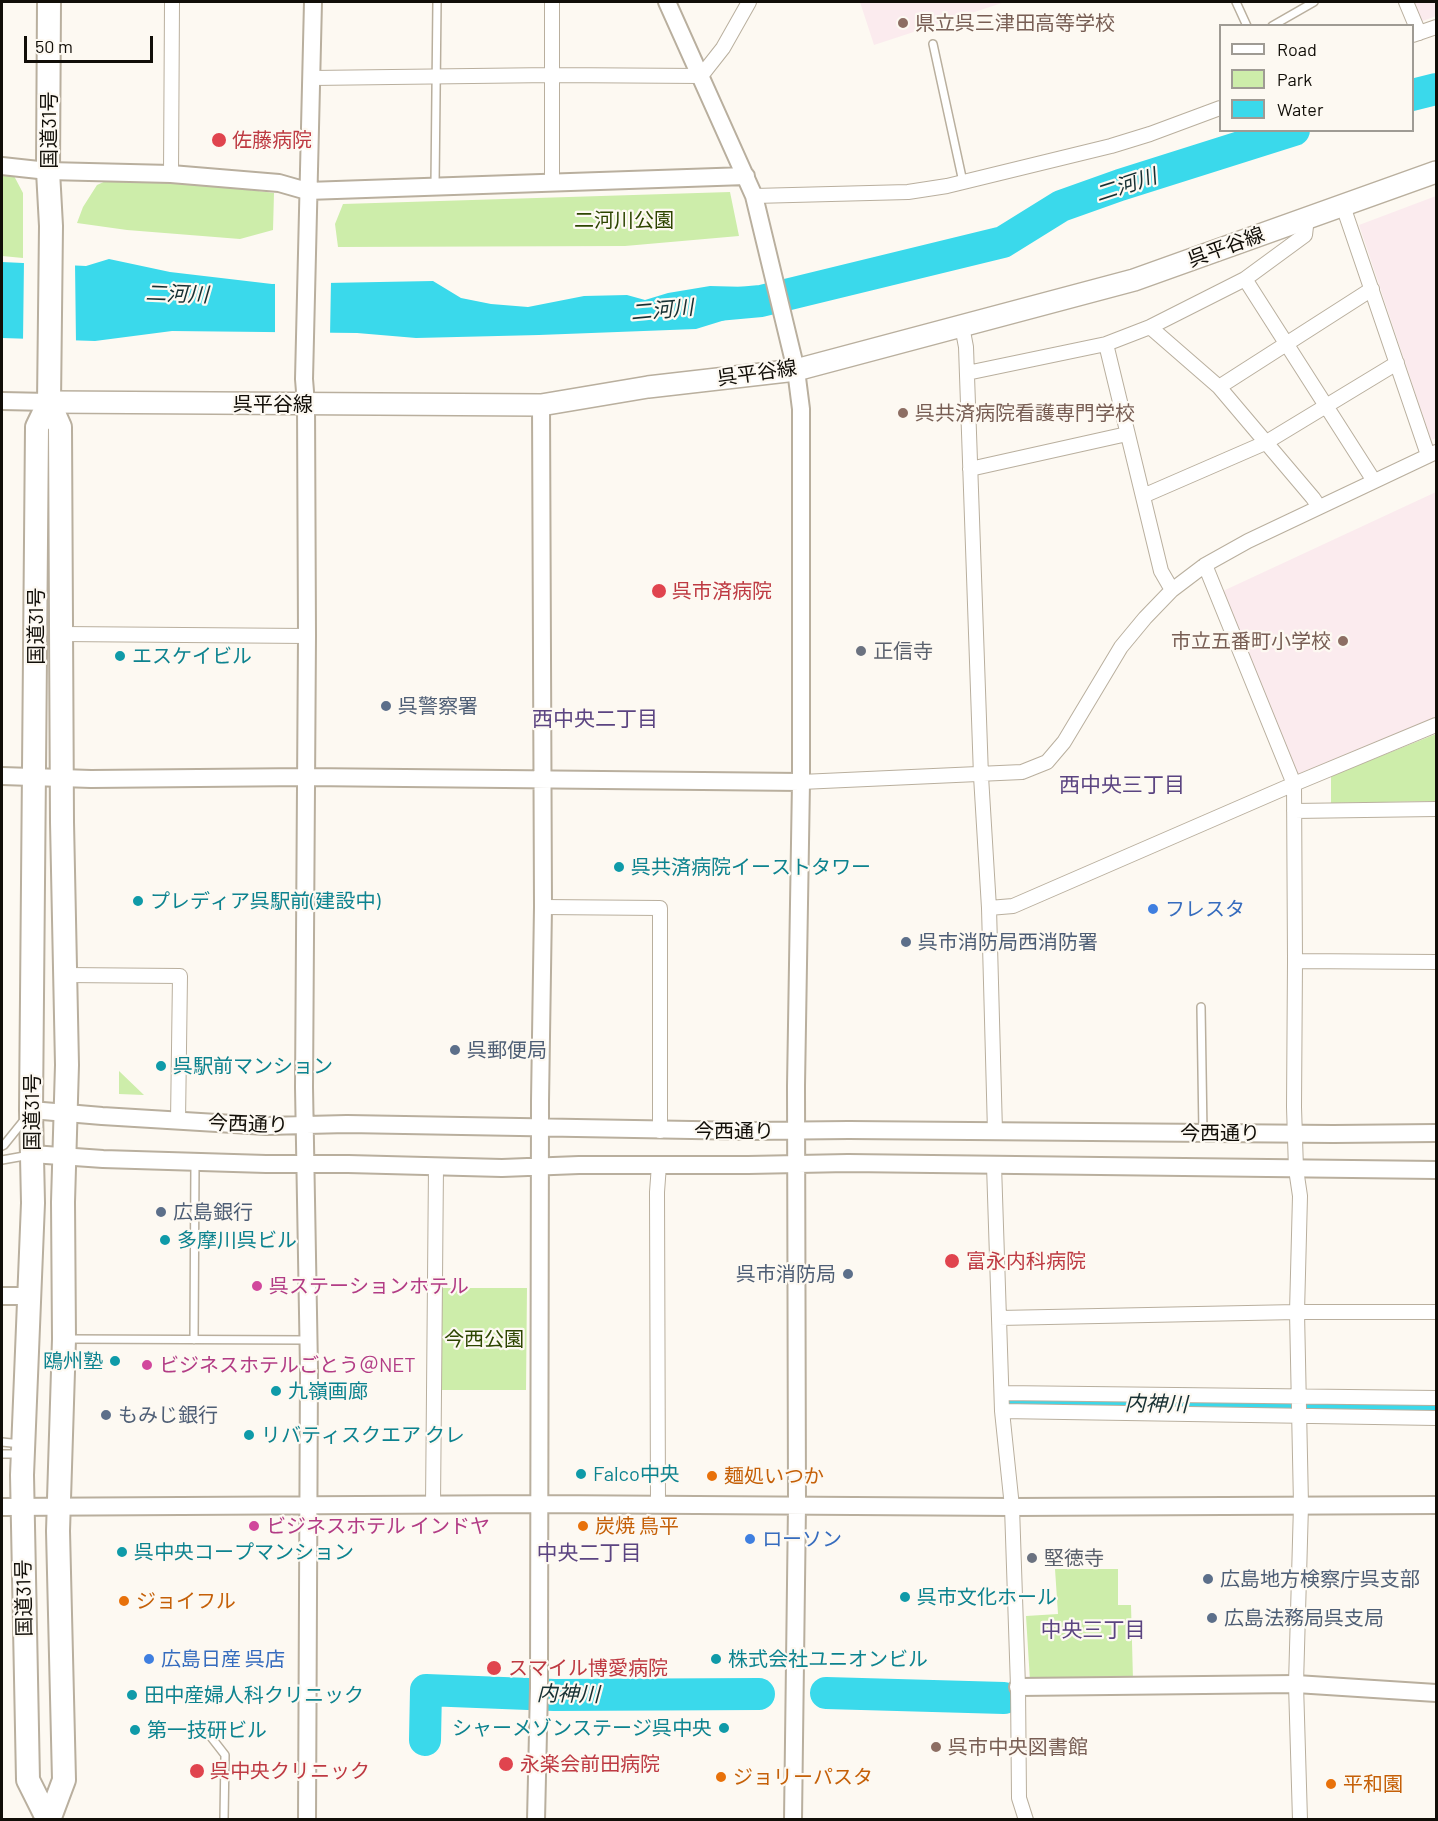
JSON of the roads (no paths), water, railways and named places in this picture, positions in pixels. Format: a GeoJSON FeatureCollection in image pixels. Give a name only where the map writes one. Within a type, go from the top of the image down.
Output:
{"type":"FeatureCollection","features":[{"type":"Feature","properties":{"kind":"highway","name":"国道31号"},"geometry":{"type":"LineString","coordinates":[[48,1820],[64,1780],[58,1531],[64,1339],[63,1202],[66,1156],[60,427],[49,402],[51,226],[48,171],[49,2]]}},
{"type":"Feature","properties":{"kind":"highway","name":"国道31号"},"geometry":{"type":"LineString","coordinates":[[48,1820],[28,1780],[12,1507],[12,1449],[28,1296],[33,1203],[31,1110],[37,427],[49,402]]}},
{"type":"Feature","properties":{"kind":"main road","name":"呉平谷線"},"geometry":{"type":"LineString","coordinates":[[49,402],[542,405],[648,387],[796,370],[1134,280],[1437,172]]}},
{"type":"Feature","properties":{"kind":"street"},"geometry":{"type":"LineString","coordinates":[[171,174],[172,2]]}},
{"type":"Feature","properties":{"kind":"street"},"geometry":{"type":"LineString","coordinates":[[307,1820],[309,1340],[304,1087],[307,636],[304,379],[307,192],[314,2]]}},
{"type":"Feature","properties":{"kind":"street"},"geometry":{"type":"LineString","coordinates":[[552,2],[552,183]]}},
{"type":"Feature","properties":{"kind":"street"},"geometry":{"type":"LineString","coordinates":[[667,2],[754,196],[796,370],[801,409],[801,782],[796,1131],[797,1505],[793,1820]]}},
{"type":"Feature","properties":{"kind":"street"},"geometry":{"type":"LineString","coordinates":[[701,76],[723,48],[749,2]]}},
{"type":"Feature","properties":{"kind":"street"},"geometry":{"type":"LineString","coordinates":[[1406,2],[1413,24]]}},
{"type":"Feature","properties":{"kind":"street"},"geometry":{"type":"LineString","coordinates":[[1416,34],[1437,27]]}},
{"type":"Feature","properties":{"kind":"street"},"geometry":{"type":"LineString","coordinates":[[312,78],[701,76]]}},
{"type":"Feature","properties":{"kind":"street"},"geometry":{"type":"LineString","coordinates":[[754,196],[908,192],[963,183],[1111,146],[1219,109]]}},
{"type":"Feature","properties":{"kind":"street"},"geometry":{"type":"LineString","coordinates":[[2,166],[48,171],[171,174],[279,183],[307,192],[746,176]]}},
{"type":"Feature","properties":{"kind":"street"},"geometry":{"type":"LineString","coordinates":[[2,776],[90,779],[306,777],[801,782],[981,776],[1022,772],[1047,762],[1064,742],[1121,647],[1172,590],[1205,565],[1248,541],[1432,453],[1397,363],[1343,206]]}},
{"type":"Feature","properties":{"kind":"street"},"geometry":{"type":"LineString","coordinates":[[967,373],[1106,344],[1150,327],[1245,279],[1305,235],[1308,218]]}},
{"type":"Feature","properties":{"kind":"street"},"geometry":{"type":"LineString","coordinates":[[1245,279],[1374,481]]}},
{"type":"Feature","properties":{"kind":"street"},"geometry":{"type":"LineString","coordinates":[[1219,387],[1372,289]]}},
{"type":"Feature","properties":{"kind":"street"},"geometry":{"type":"LineString","coordinates":[[962,326],[966,347],[981,776],[989,908],[995,1132]]}},
{"type":"Feature","properties":{"kind":"street"},"geometry":{"type":"LineString","coordinates":[[1150,327],[1219,387],[1319,507]]}},
{"type":"Feature","properties":{"kind":"street"},"geometry":{"type":"LineString","coordinates":[[1106,344],[1161,571],[1172,590]]}},
{"type":"Feature","properties":{"kind":"street"},"geometry":{"type":"LineString","coordinates":[[1143,496],[1265,443],[1397,363]]}},
{"type":"Feature","properties":{"kind":"street"},"geometry":{"type":"LineString","coordinates":[[2,400],[49,402]]}},
{"type":"Feature","properties":{"kind":"street"},"geometry":{"type":"LineString","coordinates":[[536,1820],[539,1695],[540,1129],[543,907],[542,405]]}},
{"type":"Feature","properties":{"kind":"street"},"geometry":{"type":"LineString","coordinates":[[970,470],[1127,434]]}},
{"type":"Feature","properties":{"kind":"street"},"geometry":{"type":"LineString","coordinates":[[1205,565],[1294,784],[1295,1133],[1296,1169],[1300,1196],[1297,1312],[1301,1505],[1296,1684],[1300,1820]]}},
{"type":"Feature","properties":{"kind":"street"},"geometry":{"type":"LineString","coordinates":[[62,634],[307,636]]}},
{"type":"Feature","properties":{"kind":"street"},"geometry":{"type":"LineString","coordinates":[[989,908],[1013,906],[1294,784],[1437,725]]}},
{"type":"Feature","properties":{"kind":"street"},"geometry":{"type":"LineString","coordinates":[[1294,811],[1437,809]]}},
{"type":"Feature","properties":{"kind":"street"},"geometry":{"type":"LineString","coordinates":[[543,907],[660,908],[660,1131]]}},
{"type":"Feature","properties":{"kind":"street"},"geometry":{"type":"LineString","coordinates":[[1295,961],[1437,962]]}},
{"type":"Feature","properties":{"kind":"street"},"geometry":{"type":"LineString","coordinates":[[66,975],[180,976],[178,1121]]}},
{"type":"Feature","properties":{"kind":"street","name":"今西通り"},"geometry":{"type":"LineString","coordinates":[[31,1110],[266,1126],[660,1131],[1437,1133]]}},
{"type":"Feature","properties":{"kind":"street","name":"今西通り"},"geometry":{"type":"LineString","coordinates":[[32,1154],[195,1162],[502,1168],[848,1163],[1437,1170]]}},
{"type":"Feature","properties":{"kind":"street"},"geometry":{"type":"LineString","coordinates":[[658,1505],[657,1192],[659,1165]]}},
{"type":"Feature","properties":{"kind":"street"},"geometry":{"type":"LineString","coordinates":[[994,1165],[1002,1411],[1012,1507],[1019,1798],[1026,1820]]}},
{"type":"Feature","properties":{"kind":"street"},"geometry":{"type":"LineString","coordinates":[[433,1505],[436,1166]]}},
{"type":"Feature","properties":{"kind":"street"},"geometry":{"type":"LineString","coordinates":[[2,1296],[28,1296]]}},
{"type":"Feature","properties":{"kind":"street"},"geometry":{"type":"LineString","coordinates":[[999,1318],[1297,1312],[1437,1312]]}},
{"type":"Feature","properties":{"kind":"street"},"geometry":{"type":"LineString","coordinates":[[1002,1393],[1437,1398]]}},
{"type":"Feature","properties":{"kind":"street"},"geometry":{"type":"LineString","coordinates":[[1002,1411],[1437,1418]]}},
{"type":"Feature","properties":{"kind":"street"},"geometry":{"type":"LineString","coordinates":[[12,1507],[539,1504],[1012,1507],[1437,1505]]}},
{"type":"Feature","properties":{"kind":"street"},"geometry":{"type":"LineString","coordinates":[[1018,1687],[1296,1684],[1437,1693]]}},
{"type":"Feature","properties":{"kind":"lane"},"geometry":{"type":"LineString","coordinates":[[435,187],[437,2]]}},
{"type":"Feature","properties":{"kind":"lane"},"geometry":{"type":"LineString","coordinates":[[1236,2],[1246,24]]}},
{"type":"Feature","properties":{"kind":"lane"},"geometry":{"type":"LineString","coordinates":[[1276,24],[1314,2]]}},
{"type":"Feature","properties":{"kind":"lane"},"geometry":{"type":"LineString","coordinates":[[933,44],[963,183]]}},
{"type":"Feature","properties":{"kind":"lane"},"geometry":{"type":"LineString","coordinates":[[1202,1007],[1203,1132]]}},
{"type":"Feature","properties":{"kind":"lane"},"geometry":{"type":"LineString","coordinates":[[2,1146],[31,1110]]}},
{"type":"Feature","properties":{"kind":"lane"},"geometry":{"type":"LineString","coordinates":[[2,1160],[32,1154]]}},
{"type":"Feature","properties":{"kind":"lane"},"geometry":{"type":"LineString","coordinates":[[194,1340],[195,1162]]}},
{"type":"Feature","properties":{"kind":"lane"},"geometry":{"type":"LineString","coordinates":[[64,1339],[309,1340]]}},
{"type":"Feature","properties":{"kind":"lane"},"geometry":{"type":"LineString","coordinates":[[211,1737],[225,1755],[224,1820]]}},
{"type":"Feature","properties":{"kind":"water"},"geometry":{"type":"Polygon","coordinates":[[[109,259],[170,272],[272,284],[433,281],[461,298],[491,304],[528,307],[584,296],[627,295],[645,300],[668,293],[710,286],[749,287],[751,312],[696,329],[539,335],[416,338],[357,333],[172,331],[95,341],[2,338],[2,262],[86,266],[109,259]]]}},
{"type":"Feature","properties":{"kind":"waterway","name":"二河川"},"geometry":{"type":"LineString","coordinates":[[1414,94],[1436,89]]}},
{"type":"Feature","properties":{"kind":"waterway","name":"二河川"},"geometry":{"type":"LineString","coordinates":[[706,306],[761,301],[1003,242],[1061,206],[1288,132]]}},
{"type":"Feature","properties":{"kind":"waterway","name":"内神川"},"geometry":{"type":"LineString","coordinates":[[1025,1402],[1286,1405]]}},
{"type":"Feature","properties":{"kind":"waterway","name":"内神川"},"geometry":{"type":"LineString","coordinates":[[1320,1406],[1436,1408]]}},
{"type":"Feature","properties":{"kind":"waterway","name":"内神川"},"geometry":{"type":"LineString","coordinates":[[425,1740],[426,1690],[554,1695],[759,1694]]}},
{"type":"Feature","properties":{"kind":"waterway","name":"内神川"},"geometry":{"type":"LineString","coordinates":[[826,1693],[1004,1698]]}},
{"type":"Feature","properties":{"kind":"place","name":"県立呉三津田高等学校"},"geometry":{"type":"Point","coordinates":[903,23]}},
{"type":"Feature","properties":{"kind":"place","name":"佐藤病院"},"geometry":{"type":"Point","coordinates":[219,140]}},
{"type":"Feature","properties":{"kind":"place","name":"呉共済病院看護専門学校"},"geometry":{"type":"Point","coordinates":[903,413]}},
{"type":"Feature","properties":{"kind":"place","name":"呉市済病院"},"geometry":{"type":"Point","coordinates":[659,591]}},
{"type":"Feature","properties":{"kind":"place","name":"市立五番町小学校"},"geometry":{"type":"Point","coordinates":[1343,641]}},
{"type":"Feature","properties":{"kind":"place","name":"正信寺"},"geometry":{"type":"Point","coordinates":[861,651]}},
{"type":"Feature","properties":{"kind":"place","name":"エスケイビル"},"geometry":{"type":"Point","coordinates":[120,656]}},
{"type":"Feature","properties":{"kind":"place","name":"呉警察署"},"geometry":{"type":"Point","coordinates":[386,706]}},
{"type":"Feature","properties":{"kind":"place","name":"呉共済病院イーストタワー"},"geometry":{"type":"Point","coordinates":[619,867]}},
{"type":"Feature","properties":{"kind":"place","name":"プレディア呉駅前(建設中)"},"geometry":{"type":"Point","coordinates":[138,901]}},
{"type":"Feature","properties":{"kind":"place","name":"フレスタ"},"geometry":{"type":"Point","coordinates":[1153,909]}},
{"type":"Feature","properties":{"kind":"place","name":"呉市消防局西消防署"},"geometry":{"type":"Point","coordinates":[906,942]}},
{"type":"Feature","properties":{"kind":"place","name":"呉郵便局"},"geometry":{"type":"Point","coordinates":[455,1050]}},
{"type":"Feature","properties":{"kind":"place","name":"呉駅前マンション"},"geometry":{"type":"Point","coordinates":[161,1066]}},
{"type":"Feature","properties":{"kind":"place","name":"広島銀行"},"geometry":{"type":"Point","coordinates":[161,1212]}},
{"type":"Feature","properties":{"kind":"place","name":"多摩川呉ビル"},"geometry":{"type":"Point","coordinates":[165,1240]}},
{"type":"Feature","properties":{"kind":"place","name":"富永内科病院"},"geometry":{"type":"Point","coordinates":[952,1261]}},
{"type":"Feature","properties":{"kind":"place","name":"呉市消防局"},"geometry":{"type":"Point","coordinates":[848,1274]}},
{"type":"Feature","properties":{"kind":"place","name":"呉ステーションホテル"},"geometry":{"type":"Point","coordinates":[257,1286]}},
{"type":"Feature","properties":{"kind":"place","name":"鴎州塾"},"geometry":{"type":"Point","coordinates":[115,1361]}},
{"type":"Feature","properties":{"kind":"place","name":"ビジネスホテルごとう＠NET"},"geometry":{"type":"Point","coordinates":[147,1365]}},
{"type":"Feature","properties":{"kind":"place","name":"九嶺画廊"},"geometry":{"type":"Point","coordinates":[276,1391]}},
{"type":"Feature","properties":{"kind":"place","name":"もみじ銀行"},"geometry":{"type":"Point","coordinates":[106,1415]}},
{"type":"Feature","properties":{"kind":"place","name":"リバティスクエア クレ"},"geometry":{"type":"Point","coordinates":[249,1435]}},
{"type":"Feature","properties":{"kind":"place","name":"Falco中央"},"geometry":{"type":"Point","coordinates":[581,1474]}},
{"type":"Feature","properties":{"kind":"place","name":"麺処いつか"},"geometry":{"type":"Point","coordinates":[712,1476]}},
{"type":"Feature","properties":{"kind":"place","name":"ビジネスホテル インドヤ"},"geometry":{"type":"Point","coordinates":[254,1526]}},
{"type":"Feature","properties":{"kind":"place","name":"炭焼 鳥平"},"geometry":{"type":"Point","coordinates":[583,1526]}},
{"type":"Feature","properties":{"kind":"place","name":"ローソン"},"geometry":{"type":"Point","coordinates":[750,1539]}},
{"type":"Feature","properties":{"kind":"place","name":"呉中央コープマンション"},"geometry":{"type":"Point","coordinates":[122,1552]}},
{"type":"Feature","properties":{"kind":"place","name":"堅徳寺"},"geometry":{"type":"Point","coordinates":[1032,1558]}},
{"type":"Feature","properties":{"kind":"place","name":"広島地方検察庁呉支部"},"geometry":{"type":"Point","coordinates":[1208,1579]}},
{"type":"Feature","properties":{"kind":"place","name":"呉市文化ホール"},"geometry":{"type":"Point","coordinates":[905,1597]}},
{"type":"Feature","properties":{"kind":"place","name":"ジョイフル"},"geometry":{"type":"Point","coordinates":[124,1601]}},
{"type":"Feature","properties":{"kind":"place","name":"広島法務局呉支局"},"geometry":{"type":"Point","coordinates":[1212,1618]}},
{"type":"Feature","properties":{"kind":"place","name":"広島日産 呉店"},"geometry":{"type":"Point","coordinates":[149,1659]}},
{"type":"Feature","properties":{"kind":"place","name":"株式会社ユニオンビル"},"geometry":{"type":"Point","coordinates":[716,1659]}},
{"type":"Feature","properties":{"kind":"place","name":"スマイル博愛病院"},"geometry":{"type":"Point","coordinates":[494,1668]}},
{"type":"Feature","properties":{"kind":"place","name":"田中産婦人科クリニック"},"geometry":{"type":"Point","coordinates":[132,1695]}},
{"type":"Feature","properties":{"kind":"place","name":"シャーメゾンステージ呉中央"},"geometry":{"type":"Point","coordinates":[724,1728]}},
{"type":"Feature","properties":{"kind":"place","name":"第一技研ビル"},"geometry":{"type":"Point","coordinates":[135,1730]}},
{"type":"Feature","properties":{"kind":"place","name":"呉市中央図書館"},"geometry":{"type":"Point","coordinates":[936,1747]}},
{"type":"Feature","properties":{"kind":"place","name":"永楽会前田病院"},"geometry":{"type":"Point","coordinates":[506,1764]}},
{"type":"Feature","properties":{"kind":"place","name":"呉中央クリニック"},"geometry":{"type":"Point","coordinates":[197,1771]}},
{"type":"Feature","properties":{"kind":"place","name":"ジョリーパスタ"},"geometry":{"type":"Point","coordinates":[721,1777]}},
{"type":"Feature","properties":{"kind":"place","name":"平和園"},"geometry":{"type":"Point","coordinates":[1331,1784]}},
{"type":"Feature","properties":{"kind":"district","name":"西中央二丁目"},"geometry":{"type":"Point","coordinates":[595,719]}},
{"type":"Feature","properties":{"kind":"district","name":"西中央三丁目"},"geometry":{"type":"Point","coordinates":[1122,785]}},
{"type":"Feature","properties":{"kind":"district","name":"中央二丁目"},"geometry":{"type":"Point","coordinates":[589,1553]}},
{"type":"Feature","properties":{"kind":"district","name":"中央三丁目"},"geometry":{"type":"Point","coordinates":[1093,1630]}},
{"type":"Feature","properties":{"kind":"park label","name":"二河川公園"},"geometry":{"type":"Point","coordinates":[624,220]}},
{"type":"Feature","properties":{"kind":"park label","name":"今西公園"},"geometry":{"type":"Point","coordinates":[484,1339]}}]}
